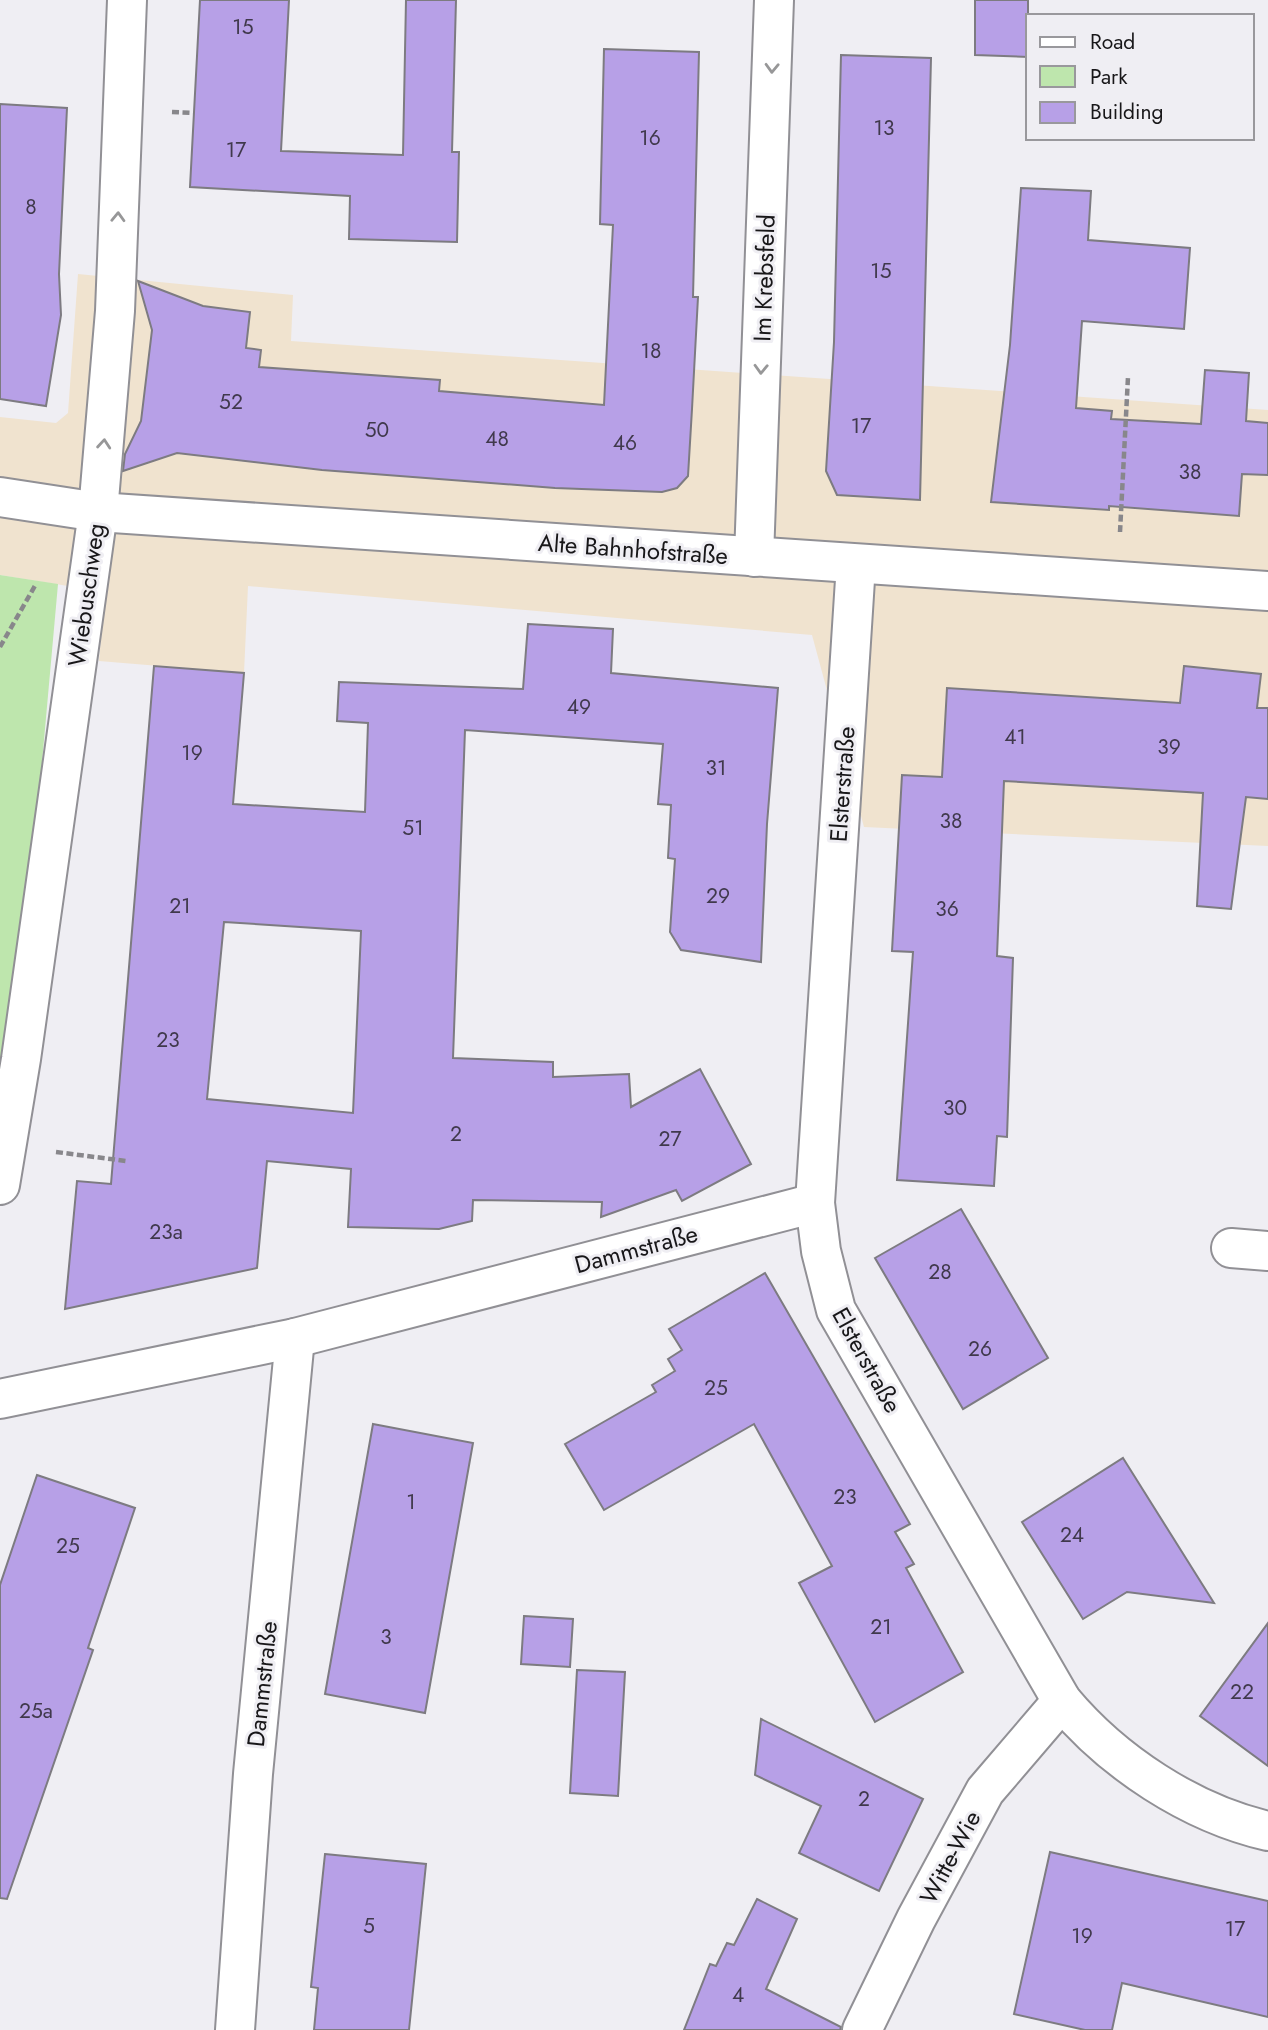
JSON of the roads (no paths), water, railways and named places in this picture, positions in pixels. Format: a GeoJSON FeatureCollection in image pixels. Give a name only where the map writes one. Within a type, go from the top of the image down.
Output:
{"type":"FeatureCollection","features":[{"type":"Feature","properties":{"kind":"street","name":"Wiebuschweg"},"geometry":{"type":"LineString","coordinates":[[0,1185],[98,512],[115,311],[127,0]]}},
{"type":"Feature","properties":{"kind":"street","name":"Im Krebsfeld"},"geometry":{"type":"LineString","coordinates":[[754,557],[774,0]]}},
{"type":"Feature","properties":{"kind":"street","name":"Alte Bahnhofstraße"},"geometry":{"type":"LineString","coordinates":[[0,497],[98,512],[1268,592]]}},
{"type":"Feature","properties":{"kind":"street","name":"Elsterstraße"},"geometry":{"type":"LineString","coordinates":[[856,564],[815,1203],[821,1251],[836,1310],[1062,1701],[1088,1732],[1125,1762],[1180,1796],[1247,1826],[1268,1831]]}},
{"type":"Feature","properties":{"kind":"street","name":"Dammstraße"},"geometry":{"type":"LineString","coordinates":[[0,1399],[295,1338],[815,1203]]}},
{"type":"Feature","properties":{"kind":"street"},"geometry":{"type":"LineString","coordinates":[[1231,1248],[1268,1251]]}},
{"type":"Feature","properties":{"kind":"street","name":"Dammstraße"},"geometry":{"type":"LineString","coordinates":[[235,2030],[253,1774],[295,1338]]}},
{"type":"Feature","properties":{"kind":"street","name":"Witte-Wie"},"geometry":{"type":"LineString","coordinates":[[862,2030],[916,1919],[985,1791],[1062,1701]]}}]}
